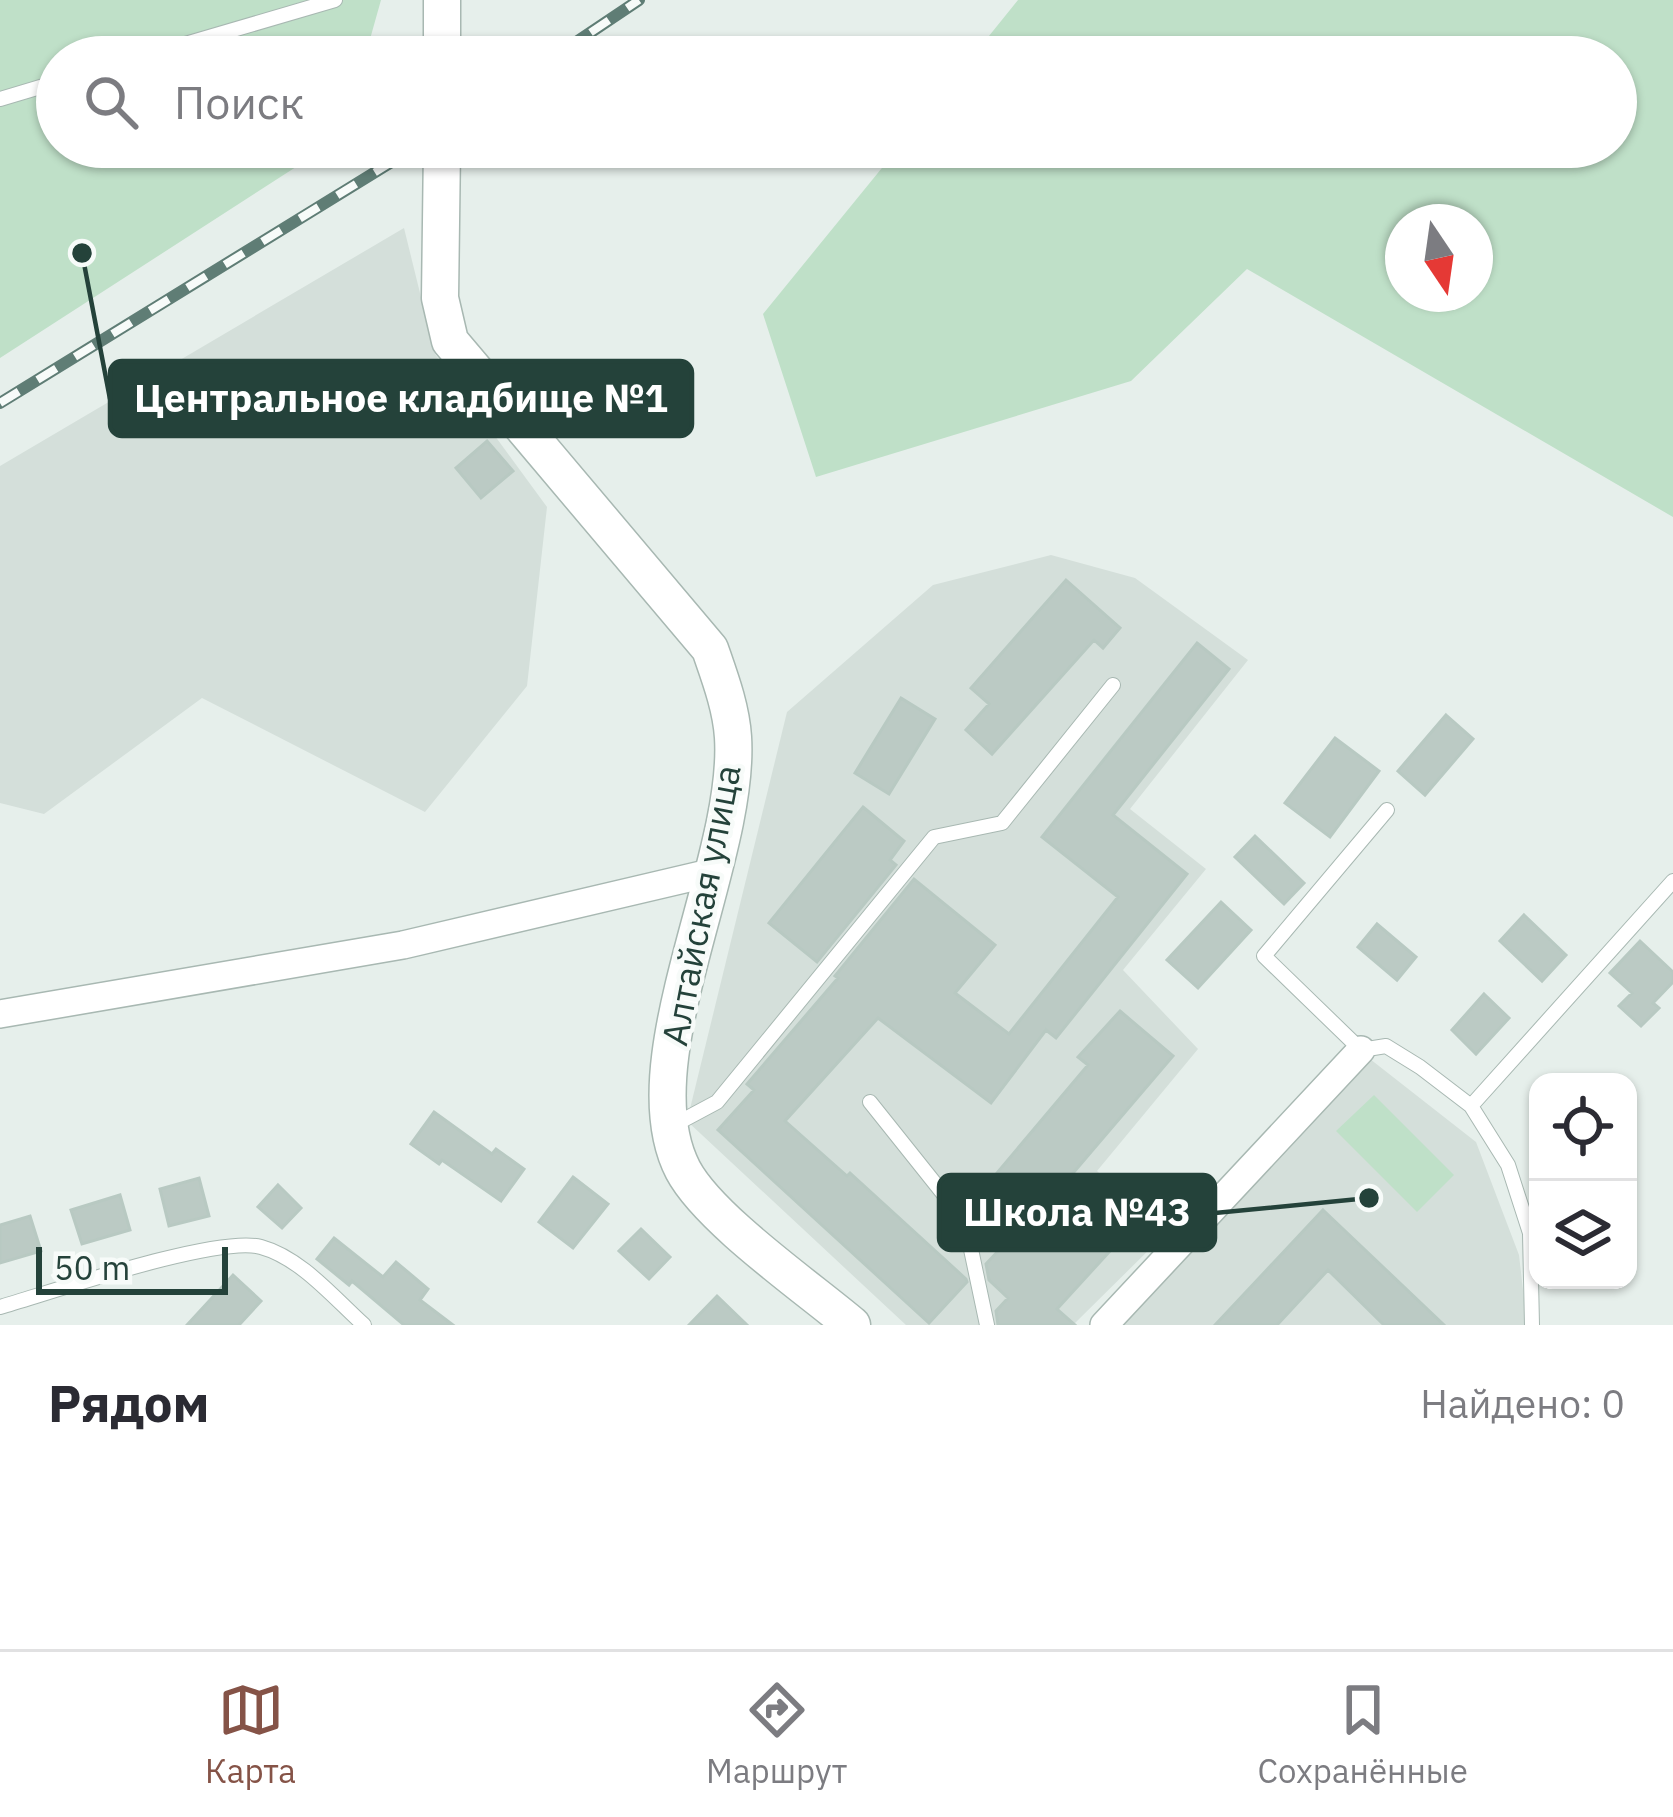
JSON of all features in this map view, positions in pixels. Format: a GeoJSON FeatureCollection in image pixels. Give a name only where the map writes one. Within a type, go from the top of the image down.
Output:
{"type":"FeatureCollection","features":[{"type":"Feature","properties":{"kind":"street"},"geometry":{"type":"LineString","coordinates":[[442,0],[442,36]]}},
{"type":"Feature","properties":{"kind":"street","name":"Алтайская улица"},"geometry":{"type":"LineString","coordinates":[[442,168],[440,298],[450,340],[710,649],[725,692],[733,738],[730,790],[672,1043],[667,1092],[669,1127],[683,1169],[710,1206],[852,1325]]}},
{"type":"Feature","properties":{"kind":"street"},"geometry":{"type":"LineString","coordinates":[[0,1014],[403,945],[714,872]]}},
{"type":"Feature","properties":{"kind":"street"},"geometry":{"type":"LineString","coordinates":[[1104,1325],[1361,1050]]}},
{"type":"Feature","properties":{"kind":"lane"},"geometry":{"type":"LineString","coordinates":[[213,36],[335,0]]}},
{"type":"Feature","properties":{"kind":"lane"},"geometry":{"type":"LineString","coordinates":[[0,99],[36,88]]}},
{"type":"Feature","properties":{"kind":"lane"},"geometry":{"type":"LineString","coordinates":[[669,1127],[717,1102],[934,837],[1002,823],[1113,685]]}},
{"type":"Feature","properties":{"kind":"lane"},"geometry":{"type":"LineString","coordinates":[[1387,810],[1264,956],[1361,1050],[1386,1046],[1471,1106],[1508,1165],[1530,1233],[1532,1325]]}},
{"type":"Feature","properties":{"kind":"lane"},"geometry":{"type":"LineString","coordinates":[[1471,1106],[1673,881]]}},
{"type":"Feature","properties":{"kind":"lane"},"geometry":{"type":"LineString","coordinates":[[870,1102],[964,1221],[987,1325]]}},
{"type":"Feature","properties":{"kind":"lane"},"geometry":{"type":"LineString","coordinates":[[0,1307],[220,1245],[259,1246],[290,1260],[364,1325]]}},
{"type":"Feature","properties":{"kind":"shaded area"},"geometry":{"type":"Polygon","coordinates":[[[404,228],[435,354],[547,507],[527,686],[425,812],[202,698],[44,814],[0,803],[0,466],[404,228]]]}},
{"type":"Feature","properties":{"kind":"shaded area"},"geometry":{"type":"Polygon","coordinates":[[[1051,555],[1135,578],[1248,660],[1130,809],[1206,869],[1123,970],[1198,1049],[1097,1171],[1164,1235],[1073,1325],[906,1325],[687,1121],[787,712],[933,585],[1051,555]]]}},
{"type":"Feature","properties":{"kind":"shaded area"},"geometry":{"type":"Polygon","coordinates":[[[1370,1059],[1476,1142],[1519,1255],[1527,1325],[1122,1325],[1370,1059]]]}},
{"type":"Feature","properties":{"kind":"green space"},"geometry":{"type":"Polygon","coordinates":[[[0,0],[381,0],[371,36],[36,36],[36,168],[294,168],[0,358],[0,0]]]}},
{"type":"Feature","properties":{"kind":"green space"},"geometry":{"type":"Polygon","coordinates":[[[1018,0],[1673,0],[1673,517],[1247,269],[1131,381],[816,477],[763,314],[882,168],[1637,168],[1637,36],[989,36],[1018,0]]]}},
{"type":"Feature","properties":{"kind":"green space"},"geometry":{"type":"Polygon","coordinates":[[[1374,1095],[1454,1175],[1417,1212],[1336,1131],[1374,1095]]]}},
{"type":"Feature","properties":{"kind":"building"},"geometry":{"type":"Polygon","coordinates":[[[487,441],[513,471],[481,498],[456,468],[487,441]]]}},
{"type":"Feature","properties":{"kind":"building"},"geometry":{"type":"Polygon","coordinates":[[[1066,580],[1120,628],[1103,648],[1094,640],[992,754],[966,730],[989,704],[971,688],[1066,580]]]}},
{"type":"Feature","properties":{"kind":"building"},"geometry":{"type":"Polygon","coordinates":[[[1197,643],[1229,669],[1113,815],[1187,874],[1056,1038],[1046,1030],[991,1103],[878,1018],[785,1121],[966,1279],[929,1323],[718,1130],[754,1090],[747,1084],[838,978],[835,976],[914,879],[995,945],[955,993],[1009,1034],[1118,897],[1042,837],[1197,643]]]}},
{"type":"Feature","properties":{"kind":"building"},"geometry":{"type":"Polygon","coordinates":[[[901,698],[935,719],[889,794],[855,773],[901,698]]]}},
{"type":"Feature","properties":{"kind":"building"},"geometry":{"type":"Polygon","coordinates":[[[1446,715],[1473,739],[1425,795],[1398,771],[1446,715]]]}},
{"type":"Feature","properties":{"kind":"building"},"geometry":{"type":"Polygon","coordinates":[[[1335,738],[1379,771],[1330,837],[1285,803],[1335,738]]]}},
{"type":"Feature","properties":{"kind":"building"},"geometry":{"type":"Polygon","coordinates":[[[863,807],[904,841],[890,860],[896,865],[817,962],[769,923],[863,807]]]}},
{"type":"Feature","properties":{"kind":"building"},"geometry":{"type":"Polygon","coordinates":[[[1255,836],[1304,883],[1284,904],[1235,857],[1255,836]]]}},
{"type":"Feature","properties":{"kind":"building"},"geometry":{"type":"Polygon","coordinates":[[[1221,902],[1251,930],[1198,988],[1167,960],[1221,902]]]}},
{"type":"Feature","properties":{"kind":"building"},"geometry":{"type":"Polygon","coordinates":[[[1524,915],[1566,955],[1542,981],[1500,941],[1524,915]]]}},
{"type":"Feature","properties":{"kind":"building"},"geometry":{"type":"Polygon","coordinates":[[[1377,924],[1416,957],[1397,980],[1358,947],[1377,924]]]}},
{"type":"Feature","properties":{"kind":"building"},"geometry":{"type":"Polygon","coordinates":[[[1640,941],[1673,972],[1673,982],[1653,1003],[1659,1008],[1641,1026],[1619,1006],[1632,993],[1610,973],[1640,941]]]}},
{"type":"Feature","properties":{"kind":"building"},"geometry":{"type":"Polygon","coordinates":[[[1484,994],[1509,1018],[1476,1054],[1452,1030],[1484,994]]]}},
{"type":"Feature","properties":{"kind":"building"},"geometry":{"type":"Polygon","coordinates":[[[1120,1011],[1173,1056],[1062,1186],[1120,1240],[1057,1309],[1075,1325],[998,1325],[996,1311],[1008,1298],[989,1280],[986,1264],[1027,1220],[986,1186],[1088,1065],[1078,1057],[1120,1011]]]}},
{"type":"Feature","properties":{"kind":"building"},"geometry":{"type":"Polygon","coordinates":[[[434,1112],[492,1154],[496,1149],[524,1169],[501,1201],[411,1144],[434,1112]]]}},
{"type":"Feature","properties":{"kind":"building"},"geometry":{"type":"Polygon","coordinates":[[[573,1177],[608,1204],[573,1248],[539,1222],[573,1177]]]}},
{"type":"Feature","properties":{"kind":"building"},"geometry":{"type":"Polygon","coordinates":[[[199,1178],[209,1216],[169,1226],[160,1189],[199,1178]]]}},
{"type":"Feature","properties":{"kind":"building"},"geometry":{"type":"Polygon","coordinates":[[[278,1185],[301,1208],[282,1228],[258,1207],[278,1185]]]}},
{"type":"Feature","properties":{"kind":"building"},"geometry":{"type":"Polygon","coordinates":[[[120,1195],[130,1230],[82,1244],[71,1210],[120,1195]]]}},
{"type":"Feature","properties":{"kind":"building"},"geometry":{"type":"Polygon","coordinates":[[[1323,1210],[1444,1325],[1384,1325],[1328,1270],[1277,1325],[1215,1325],[1323,1210]]]}},
{"type":"Feature","properties":{"kind":"building"},"geometry":{"type":"Polygon","coordinates":[[[30,1216],[41,1251],[0,1263],[0,1225],[30,1216]]]}},
{"type":"Feature","properties":{"kind":"building"},"geometry":{"type":"Polygon","coordinates":[[[641,1229],[670,1257],[649,1279],[619,1251],[641,1229]]]}},
{"type":"Feature","properties":{"kind":"building"},"geometry":{"type":"Polygon","coordinates":[[[334,1238],[383,1277],[396,1262],[428,1289],[420,1300],[453,1325],[404,1325],[352,1281],[349,1285],[317,1259],[334,1238]]]}},
{"type":"Feature","properties":{"kind":"building"},"geometry":{"type":"Polygon","coordinates":[[[233,1275],[261,1301],[239,1325],[187,1325],[233,1275]]]}},
{"type":"Feature","properties":{"kind":"building"},"geometry":{"type":"Polygon","coordinates":[[[717,1296],[747,1325],[689,1325],[717,1296]]]}},
{"type":"Feature","properties":{"kind":"railway"},"geometry":{"type":"LineString","coordinates":[[585,36],[639,0]]}},
{"type":"Feature","properties":{"kind":"railway"},"geometry":{"type":"LineString","coordinates":[[0,403],[382,168]]}},
{"type":"Feature","properties":{"kind":"place","name":"Центральное кладбище №1"},"geometry":{"type":"Point","coordinates":[82,253]}},
{"type":"Feature","properties":{"kind":"place","name":"Школа №43"},"geometry":{"type":"Point","coordinates":[1369,1198]}}]}
